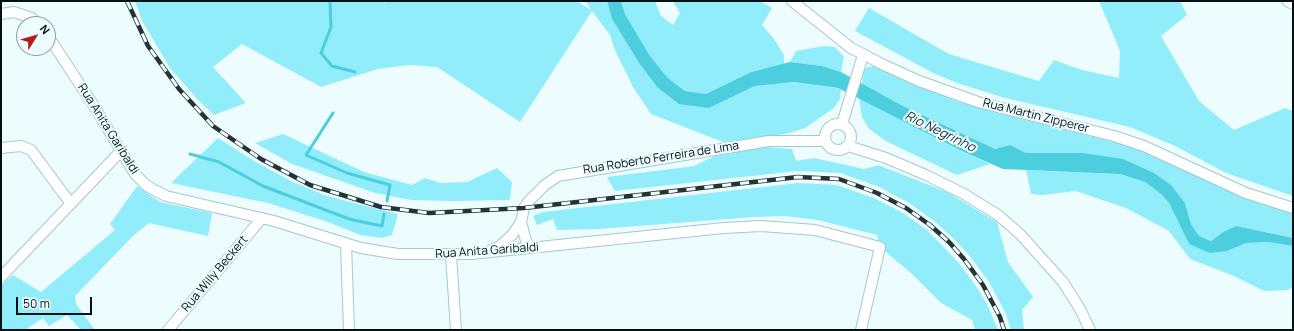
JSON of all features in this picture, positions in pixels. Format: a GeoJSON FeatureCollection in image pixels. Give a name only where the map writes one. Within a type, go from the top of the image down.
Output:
{"type":"FeatureCollection","features":[{"type":"Feature","properties":{"kind":"street","name":"Rua Martin Zipperer"},"geometry":{"type":"LineString","coordinates":[[793,1],[863,55],[946,91],[1144,146],[1246,193],[1293,208]]}},
{"type":"Feature","properties":{"kind":"street"},"geometry":{"type":"LineString","coordinates":[[1287,1],[1293,4]]}},
{"type":"Feature","properties":{"kind":"street"},"geometry":{"type":"LineString","coordinates":[[1,14],[14,12],[26,16]]}},
{"type":"Feature","properties":{"kind":"street","name":"Rua Anita Garibaldi"},"geometry":{"type":"LineString","coordinates":[[56,48],[94,106],[137,177],[158,193],[175,199],[262,218],[307,230],[346,244],[378,252],[398,254],[452,255],[486,253],[724,228],[761,226],[815,230],[880,247],[861,330]]}},
{"type":"Feature","properties":{"kind":"street"},"geometry":{"type":"LineString","coordinates":[[842,124],[863,55]]}},
{"type":"Feature","properties":{"kind":"street"},"geometry":{"type":"LineString","coordinates":[[842,124],[850,131],[852,136],[848,146],[838,151],[828,146],[825,141],[825,135],[831,126],[842,124]]}},
{"type":"Feature","properties":{"kind":"street","name":"Rua Roberto Ferreira de Lima"},"geometry":{"type":"LineString","coordinates":[[486,253],[500,246],[512,235],[521,222],[524,208],[529,201],[545,185],[558,176],[769,141],[825,141]]}},
{"type":"Feature","properties":{"kind":"street"},"geometry":{"type":"LineString","coordinates":[[1,148],[21,146],[31,150],[71,204]]}},
{"type":"Feature","properties":{"kind":"street"},"geometry":{"type":"LineString","coordinates":[[848,146],[886,158],[926,175],[964,194],[998,215],[1020,234],[1063,282],[1080,309],[1090,330]]}},
{"type":"Feature","properties":{"kind":"street"},"geometry":{"type":"LineString","coordinates":[[1,277],[121,151]]}},
{"type":"Feature","properties":{"kind":"street","name":"Rua Willy Beckert"},"geometry":{"type":"LineString","coordinates":[[168,330],[262,218]]}},
{"type":"Feature","properties":{"kind":"street"},"geometry":{"type":"LineString","coordinates":[[521,222],[526,241],[531,248]]}},
{"type":"Feature","properties":{"kind":"street"},"geometry":{"type":"LineString","coordinates":[[346,244],[350,330]]}},
{"type":"Feature","properties":{"kind":"street"},"geometry":{"type":"LineString","coordinates":[[452,255],[456,330]]}},
{"type":"Feature","properties":{"kind":"shaded area"},"geometry":{"type":"Polygon","coordinates":[[[135,1],[383,1],[385,3],[387,1],[577,1],[591,10],[586,1],[607,1],[612,19],[639,63],[657,87],[709,108],[755,86],[794,82],[841,89],[840,99],[834,108],[805,128],[786,134],[723,142],[651,114],[633,87],[615,50],[610,35],[592,11],[520,122],[437,67],[409,65],[378,69],[321,87],[242,44],[213,67],[246,103],[214,115],[198,100],[170,68],[142,21],[135,1]]]}},
{"type":"Feature","properties":{"kind":"shaded area"},"geometry":{"type":"Polygon","coordinates":[[[621,1],[655,1],[661,16],[673,25],[680,13],[673,1],[760,1],[772,8],[762,25],[774,39],[784,55],[784,64],[751,72],[706,94],[685,91],[667,77],[650,56],[625,14],[621,1]]]}},
{"type":"Feature","properties":{"kind":"shaded area"},"geometry":{"type":"Polygon","coordinates":[[[1099,1],[1180,1],[1187,15],[1161,36],[1199,101],[1234,130],[1285,108],[1293,111],[1293,196],[1226,173],[1175,146],[1130,127],[1005,98],[960,84],[935,74],[855,31],[869,8],[949,54],[1039,81],[1054,60],[1082,70],[1119,78],[1120,51],[1099,1]]]}},
{"type":"Feature","properties":{"kind":"shaded area"},"geometry":{"type":"Polygon","coordinates":[[[824,46],[835,47],[844,57],[841,72],[822,66],[790,62],[796,51],[824,46]]]}},
{"type":"Feature","properties":{"kind":"shaded area"},"geometry":{"type":"Polygon","coordinates":[[[873,66],[956,101],[1144,150],[1221,188],[1252,200],[1293,212],[1293,238],[1236,226],[1223,232],[1211,241],[1199,236],[1191,224],[1185,203],[1172,186],[1083,153],[1026,153],[1010,145],[995,149],[901,105],[862,84],[864,71],[867,67],[873,66]]]}},
{"type":"Feature","properties":{"kind":"shaded area"},"geometry":{"type":"Polygon","coordinates":[[[859,98],[990,164],[957,175],[886,141],[869,129],[862,117],[859,98]]]}},
{"type":"Feature","properties":{"kind":"shaded area"},"geometry":{"type":"Polygon","coordinates":[[[283,134],[364,172],[412,185],[425,178],[440,183],[467,182],[497,168],[512,182],[510,200],[411,200],[375,193],[292,164],[255,143],[283,134]]]}},
{"type":"Feature","properties":{"kind":"shaded area"},"geometry":{"type":"Polygon","coordinates":[[[218,138],[254,161],[293,182],[327,196],[398,214],[392,235],[382,238],[360,235],[328,222],[268,203],[171,183],[218,138]]]}},
{"type":"Feature","properties":{"kind":"shaded area"},"geometry":{"type":"Polygon","coordinates":[[[766,147],[792,149],[796,161],[814,158],[864,169],[878,165],[947,192],[997,222],[1008,262],[1033,297],[1022,310],[1024,330],[1011,330],[1006,314],[989,282],[969,255],[953,238],[934,221],[909,203],[879,187],[840,173],[797,171],[615,191],[607,177],[694,166],[715,156],[766,147]]]}},
{"type":"Feature","properties":{"kind":"shaded area"},"geometry":{"type":"Polygon","coordinates":[[[1026,170],[1120,174],[1145,182],[1161,194],[1169,203],[1189,244],[1227,251],[1246,243],[1268,242],[1293,246],[1293,287],[1288,290],[1264,291],[1234,276],[1190,259],[1169,231],[1126,208],[1076,191],[1043,195],[1031,194],[1026,170]]]}},
{"type":"Feature","properties":{"kind":"shaded area"},"geometry":{"type":"Polygon","coordinates":[[[798,183],[837,185],[874,198],[903,213],[927,230],[959,263],[978,289],[988,306],[998,330],[975,330],[972,320],[941,303],[912,274],[880,247],[877,235],[818,220],[785,216],[754,217],[599,229],[557,230],[553,219],[537,225],[533,216],[543,212],[798,183]]]}},
{"type":"Feature","properties":{"kind":"shaded area"},"geometry":{"type":"Polygon","coordinates":[[[137,186],[160,202],[212,213],[208,236],[149,223],[133,236],[75,296],[76,304],[95,330],[81,330],[67,315],[49,326],[43,318],[25,330],[1,330],[1,285],[13,275],[41,292],[115,230],[110,224],[137,186]]]}},
{"type":"Feature","properties":{"kind":"water","name":"Rio Negrinho"},"geometry":{"type":"Polygon","coordinates":[[[607,1],[621,1],[625,14],[650,56],[667,77],[685,91],[706,94],[751,72],[790,62],[822,66],[841,72],[901,105],[995,149],[1010,145],[1026,153],[1083,153],[1123,159],[1154,173],[1172,186],[1185,203],[1191,224],[1199,236],[1211,241],[1223,232],[1236,226],[1293,238],[1293,246],[1268,242],[1246,243],[1227,251],[1210,253],[1189,244],[1169,203],[1161,194],[1145,182],[1120,174],[1003,169],[962,151],[838,88],[794,82],[755,86],[709,108],[679,104],[657,87],[639,63],[612,19],[607,1]]]}},
{"type":"Feature","properties":{"kind":"waterway"},"geometry":{"type":"LineString","coordinates":[[330,1],[331,27],[321,53],[332,66],[355,72]]}},
{"type":"Feature","properties":{"kind":"waterway"},"geometry":{"type":"LineString","coordinates":[[333,113],[306,155],[347,173],[390,185],[387,201]]}},
{"type":"Feature","properties":{"kind":"waterway"},"geometry":{"type":"LineString","coordinates":[[190,154],[219,162],[263,186],[349,219],[382,226],[384,214]]}},
{"type":"Feature","properties":{"kind":"railway"},"geometry":{"type":"LineString","coordinates":[[127,1],[148,46],[179,89],[213,126],[261,159],[310,185],[381,207],[429,213],[524,208],[798,177],[839,179],[877,193],[906,208],[930,225],[949,242],[964,259],[983,285],[1000,317],[1004,330]]}}]}
